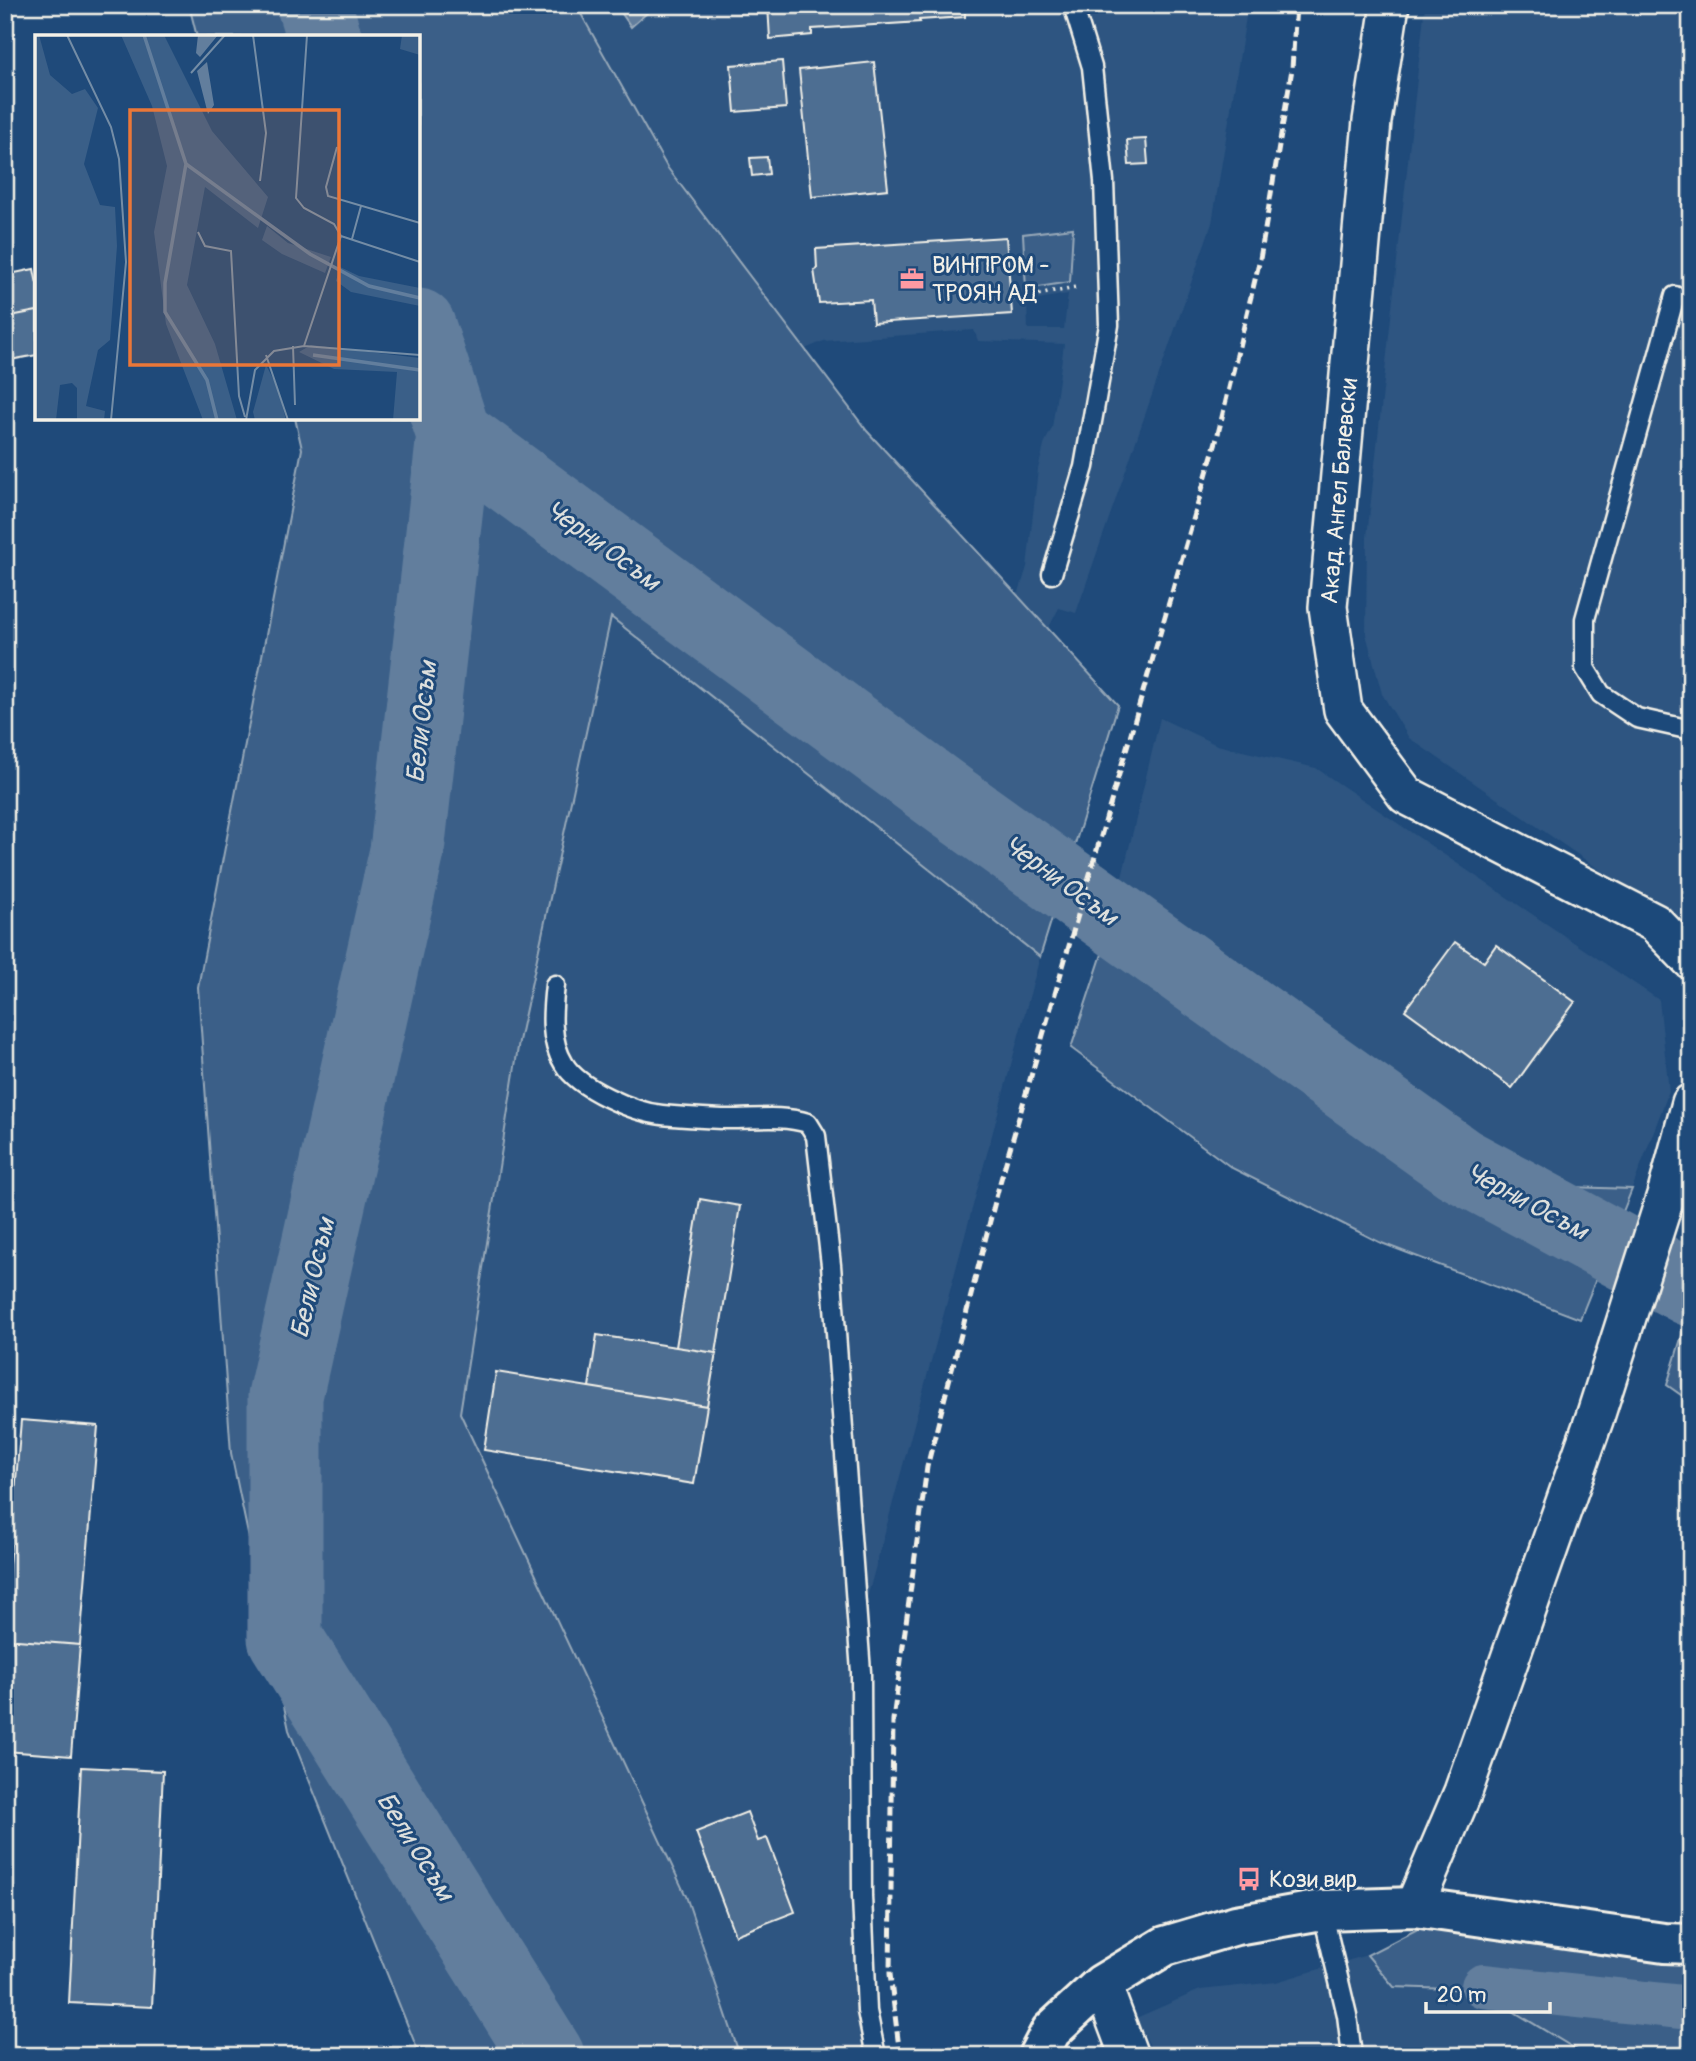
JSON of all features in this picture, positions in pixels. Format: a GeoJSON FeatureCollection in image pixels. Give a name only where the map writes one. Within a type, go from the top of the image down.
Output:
{"type":"FeatureCollection","features":[{"type":"Feature","properties":{"kind":"street","name":"Акад. Ангел Балевски"},"geometry":{"type":"LineString","coordinates":[[1390,5],[1372,121],[1328,607],[1343,710],[1406,795],[1655,923],[1691,960]]}},
{"type":"Feature","properties":{"kind":"street"},"geometry":{"type":"LineString","coordinates":[[1414,1907],[1463,1792],[1595,1417],[1667,1192],[1691,1103]]}},
{"type":"Feature","properties":{"kind":"street"},"geometry":{"type":"LineString","coordinates":[[1038,2056],[1051,2031],[1102,1984],[1165,1946],[1236,1925],[1322,1910],[1414,1907],[1664,1943],[1691,1944]]}},
{"type":"Feature","properties":{"kind":"street"},"geometry":{"type":"LineString","coordinates":[[1102,1984],[1129,2056]]}},
{"type":"Feature","properties":{"kind":"lane"},"geometry":{"type":"LineString","coordinates":[[1052,574],[1084,467],[1109,325],[1104,181],[1092,67],[1073,5]]}},
{"type":"Feature","properties":{"kind":"lane"},"geometry":{"type":"LineString","coordinates":[[1675,296],[1585,618],[1585,668],[1601,694],[1637,718],[1691,730]]}},
{"type":"Feature","properties":{"kind":"lane"},"geometry":{"type":"LineString","coordinates":[[555,985],[552,1014],[554,1039],[564,1064],[580,1080],[610,1099],[660,1115],[724,1119],[791,1118],[808,1122],[816,1136],[831,1265],[861,1672],[862,1896],[867,2011],[876,2056]]}},
{"type":"Feature","properties":{"kind":"lane"},"geometry":{"type":"LineString","coordinates":[[1322,1910],[1347,2015],[1352,2056]]}},
{"type":"Feature","properties":{"kind":"path"},"geometry":{"type":"LineString","coordinates":[[1011,299],[1108,282]]}},
{"type":"Feature","properties":{"kind":"shaded area"},"geometry":{"type":"Polygon","coordinates":[[[189,5],[576,5],[667,167],[867,431],[1118,705],[1040,957],[611,617],[519,1041],[460,1413],[686,1896],[740,2056],[420,2056],[289,1730],[231,1453],[198,987],[302,449],[295,420],[420,420],[420,35],[196,35],[189,5]]]}},
{"type":"Feature","properties":{"kind":"shaded area","name":"ВИНПРОМ - ТРОЯН АД"},"geometry":{"type":"Polygon","coordinates":[[[547,5],[616,5],[631,27],[656,5],[1248,5],[1212,223],[1076,613],[1059,608],[1037,650],[757,341],[547,5]],[[1068,294],[1027,301],[1028,329],[1064,329],[1068,294]],[[974,330],[824,341],[793,354],[997,595],[1019,592],[1027,567],[1038,469],[1045,442],[1052,428],[1064,344],[978,341],[974,330]]]}},
{"type":"Feature","properties":{"kind":"shaded area"},"geometry":{"type":"Polygon","coordinates":[[[616,5],[656,5],[631,27],[616,5]]]}},
{"type":"Feature","properties":{"kind":"shaded area"},"geometry":{"type":"Polygon","coordinates":[[[1425,5],[1691,5],[1691,924],[1674,921],[1409,738],[1382,694],[1366,634],[1367,537],[1425,5]]]}},
{"type":"Feature","properties":{"kind":"shaded area"},"geometry":{"type":"Polygon","coordinates":[[[1073,228],[1070,282],[1026,289],[1023,234],[1073,228]]]}},
{"type":"Feature","properties":{"kind":"shaded area"},"geometry":{"type":"Polygon","coordinates":[[[612,616],[1040,957],[854,1647],[872,2056],[740,2056],[686,1896],[460,1413],[519,1041],[612,616]]]}},
{"type":"Feature","properties":{"kind":"shaded area"},"geometry":{"type":"Polygon","coordinates":[[[1160,718],[1217,745],[1316,768],[1659,1000],[1669,1091],[1632,1189],[1538,1186],[1278,1073],[1108,936],[1160,718]]]}},
{"type":"Feature","properties":{"kind":"shaded area"},"geometry":{"type":"Polygon","coordinates":[[[1108,936],[1278,1073],[1538,1186],[1632,1189],[1580,1319],[1379,1242],[1232,1168],[1071,1048],[1108,936]]]}},
{"type":"Feature","properties":{"kind":"shaded area"},"geometry":{"type":"Polygon","coordinates":[[[1691,1305],[1691,1402],[1667,1385],[1691,1305]]]}},
{"type":"Feature","properties":{"kind":"shaded area"},"geometry":{"type":"Polygon","coordinates":[[[1470,1902],[1691,1928],[1691,2056],[1587,2056],[1478,1990],[1394,1987],[1367,1955],[1470,1902]]]}},
{"type":"Feature","properties":{"kind":"shaded area"},"geometry":{"type":"Polygon","coordinates":[[[1367,1955],[1394,1987],[1478,1990],[1587,2056],[1155,2056],[1136,2018],[1200,1990],[1276,1982],[1367,1955]]]}},
{"type":"Feature","properties":{"kind":"building"},"geometry":{"type":"Polygon","coordinates":[[[768,5],[965,5],[965,17],[812,29],[812,35],[770,39],[768,5]]]}},
{"type":"Feature","properties":{"kind":"building"},"geometry":{"type":"Polygon","coordinates":[[[1131,5],[1212,5],[1131,11],[1131,5]]]}},
{"type":"Feature","properties":{"kind":"building"},"geometry":{"type":"Polygon","coordinates":[[[782,61],[786,108],[735,112],[731,65],[782,61]]]}},
{"type":"Feature","properties":{"kind":"building"},"geometry":{"type":"Polygon","coordinates":[[[874,62],[888,189],[812,197],[799,70],[874,62]]]}},
{"type":"Feature","properties":{"kind":"building"},"geometry":{"type":"Polygon","coordinates":[[[1146,139],[1148,164],[1129,165],[1127,140],[1146,139]]]}},
{"type":"Feature","properties":{"kind":"building"},"geometry":{"type":"Polygon","coordinates":[[[767,157],[769,174],[752,176],[750,158],[767,157]]]}},
{"type":"Feature","properties":{"kind":"building","name":"ВИНПРОМ - ТРОЯН АД"},"geometry":{"type":"Polygon","coordinates":[[[1006,237],[1012,314],[873,323],[871,300],[819,303],[814,270],[817,269],[816,249],[1006,237]]]}},
{"type":"Feature","properties":{"kind":"building"},"geometry":{"type":"Polygon","coordinates":[[[34,269],[35,311],[5,317],[5,275],[34,269]]]}},
{"type":"Feature","properties":{"kind":"building"},"geometry":{"type":"Polygon","coordinates":[[[35,311],[35,355],[5,361],[5,317],[35,311]]]}},
{"type":"Feature","properties":{"kind":"building"},"geometry":{"type":"Polygon","coordinates":[[[1455,942],[1484,962],[1496,945],[1575,1002],[1512,1088],[1405,1010],[1455,942]]]}},
{"type":"Feature","properties":{"kind":"building"},"geometry":{"type":"Polygon","coordinates":[[[700,1199],[740,1206],[716,1353],[676,1347],[700,1199]]]}},
{"type":"Feature","properties":{"kind":"building"},"geometry":{"type":"Polygon","coordinates":[[[597,1335],[716,1353],[707,1406],[589,1387],[597,1335]]]}},
{"type":"Feature","properties":{"kind":"building"},"geometry":{"type":"Polygon","coordinates":[[[496,1372],[707,1406],[694,1484],[484,1450],[496,1372]]]}},
{"type":"Feature","properties":{"kind":"building"},"geometry":{"type":"Polygon","coordinates":[[[21,1420],[98,1426],[80,1645],[5,1639],[21,1420]]]}},
{"type":"Feature","properties":{"kind":"building"},"geometry":{"type":"Polygon","coordinates":[[[5,1639],[80,1645],[71,1756],[5,1751],[5,1639]]]}},
{"type":"Feature","properties":{"kind":"building"},"geometry":{"type":"Polygon","coordinates":[[[81,1767],[163,1771],[152,2007],[69,2003],[81,1767]]]}},
{"type":"Feature","properties":{"kind":"building"},"geometry":{"type":"Polygon","coordinates":[[[747,1812],[758,1841],[767,1838],[795,1912],[735,1935],[696,1832],[747,1812]]]}},
{"type":"Feature","properties":{"kind":"waterway"},"geometry":{"type":"LineString","coordinates":[[314,5],[323,35]]}},
{"type":"Feature","properties":{"kind":"waterway","name":"Бели Осъм"},"geometry":{"type":"LineString","coordinates":[[420,332],[454,435],[407,851],[285,1396],[285,1638],[547,2056]]}},
{"type":"Feature","properties":{"kind":"waterway","name":"Черни Осъм"},"geometry":{"type":"LineString","coordinates":[[454,435],[953,803],[1459,1164],[1691,1289]]}},
{"type":"Feature","properties":{"kind":"waterway"},"geometry":{"type":"LineString","coordinates":[[1483,1986],[1691,2008]]}},
{"type":"Feature","properties":{"kind":"railway"},"geometry":{"type":"LineString","coordinates":[[900,2056],[890,1974],[893,1720],[927,1467],[999,1186],[1217,438],[1260,259],[1292,69],[1296,5]]}},
{"type":"Feature","properties":{"kind":"place","name":"ВИНПРОМ - ТРОЯН АД"},"geometry":{"type":"Point","coordinates":[912,279]}},
{"type":"Feature","properties":{"kind":"place","name":"Кози вир"},"geometry":{"type":"Point","coordinates":[1249,1879]}}]}
